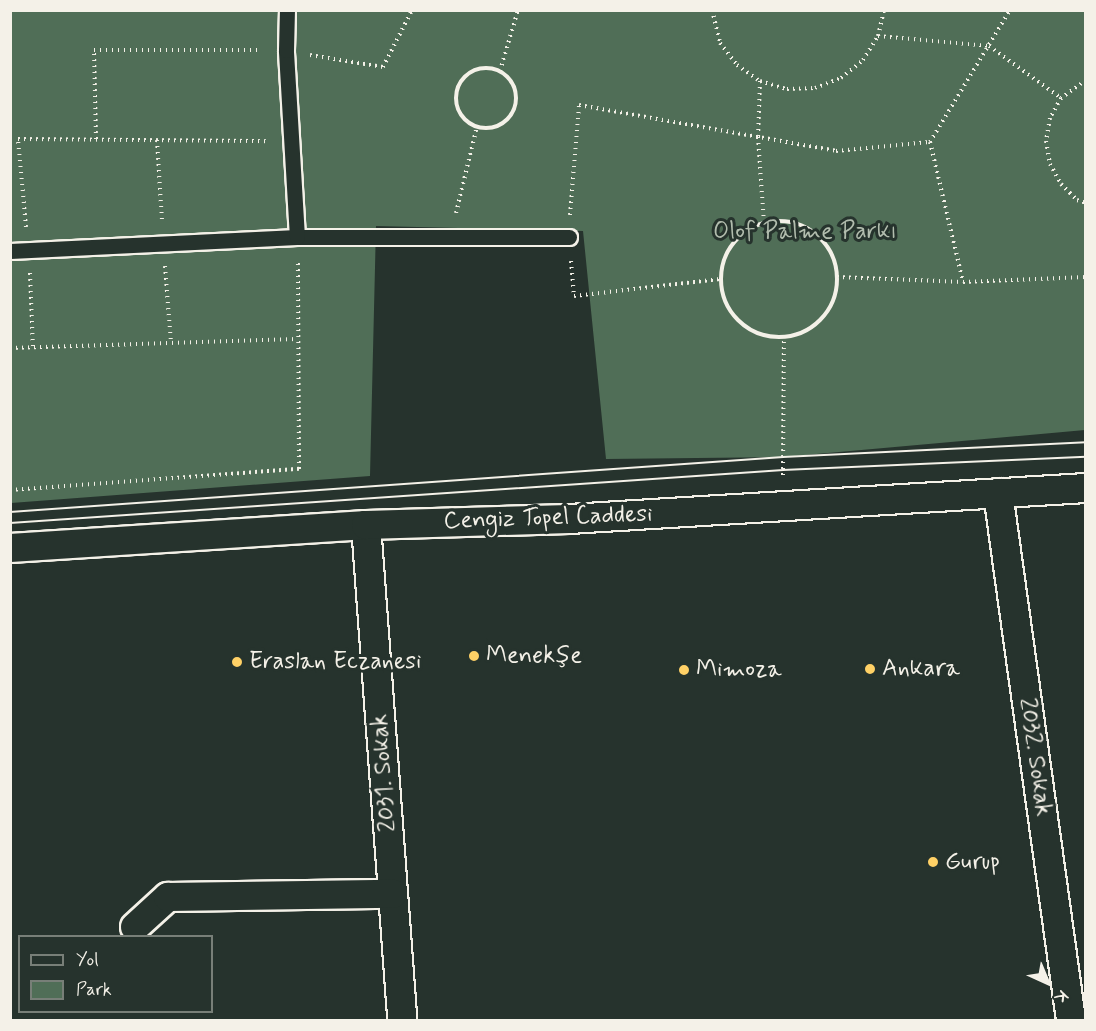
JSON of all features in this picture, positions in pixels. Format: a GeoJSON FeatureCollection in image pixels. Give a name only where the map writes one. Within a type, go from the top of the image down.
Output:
{"type":"FeatureCollection","features":[{"type":"Feature","properties":{"kind":"street","name":"Cengiz Topel Caddesi"},"geometry":{"type":"LineString","coordinates":[[10,548],[366,525],[568,519],[1086,488]]}},
{"type":"Feature","properties":{"kind":"street","name":"2032. Sokak"},"geometry":{"type":"LineString","coordinates":[[998,493],[1071,1020]]}},
{"type":"Feature","properties":{"kind":"street","name":"2031. Sokak"},"geometry":{"type":"LineString","coordinates":[[366,525],[402,1020]]}},
{"type":"Feature","properties":{"kind":"street"},"geometry":{"type":"LineString","coordinates":[[135,927],[168,897],[393,894]]}},
{"type":"Feature","properties":{"kind":"lane"},"geometry":{"type":"LineString","coordinates":[[287,10],[286,50],[297,237]]}},
{"type":"Feature","properties":{"kind":"lane"},"geometry":{"type":"LineString","coordinates":[[10,250],[29,251],[297,237],[569,237]]}},
{"type":"Feature","properties":{"kind":"path"},"geometry":{"type":"LineString","coordinates":[[96,139],[94,50],[286,50],[383,68],[411,10]]}},
{"type":"Feature","properties":{"kind":"path"},"geometry":{"type":"LineString","coordinates":[[500,71],[518,10]]}},
{"type":"Feature","properties":{"kind":"path"},"geometry":{"type":"LineString","coordinates":[[712,10],[720,42],[737,65],[760,81],[787,89],[815,87],[841,78],[863,60],[878,36],[884,10]]}},
{"type":"Feature","properties":{"kind":"path"},"geometry":{"type":"LineString","coordinates":[[963,282],[930,142],[1010,10]]}},
{"type":"Feature","properties":{"kind":"path"},"geometry":{"type":"LineString","coordinates":[[878,36],[989,46],[1061,98]]}},
{"type":"Feature","properties":{"kind":"path"},"geometry":{"type":"LineString","coordinates":[[481,68],[500,71],[513,84],[516,103],[513,112],[497,126],[477,126],[461,114],[457,105],[459,86],[464,78],[481,68]]}},
{"type":"Feature","properties":{"kind":"path"},"geometry":{"type":"LineString","coordinates":[[1086,80],[1061,98],[1050,118],[1046,141],[1050,164],[1061,184],[1086,203]]}},
{"type":"Feature","properties":{"kind":"path"},"geometry":{"type":"LineString","coordinates":[[760,81],[758,137],[764,222]]}},
{"type":"Feature","properties":{"kind":"path"},"geometry":{"type":"LineString","coordinates":[[720,279],[574,296],[569,237],[579,105],[836,151],[930,142]]}},
{"type":"Feature","properties":{"kind":"path"},"geometry":{"type":"LineString","coordinates":[[450,237],[477,126]]}},
{"type":"Feature","properties":{"kind":"path"},"geometry":{"type":"LineString","coordinates":[[33,348],[29,251],[18,139],[292,141]]}},
{"type":"Feature","properties":{"kind":"path"},"geometry":{"type":"LineString","coordinates":[[784,220],[802,225],[818,235],[830,250],[837,268],[837,287],[832,305],[820,321],[804,332],[784,338],[765,337],[740,322],[732,315],[723,298],[720,279],[724,260],[733,243],[747,230],[764,222],[784,220]]}},
{"type":"Feature","properties":{"kind":"path"},"geometry":{"type":"LineString","coordinates":[[10,490],[299,469],[297,237]]}},
{"type":"Feature","properties":{"kind":"path"},"geometry":{"type":"LineString","coordinates":[[837,277],[963,282],[1086,277]]}},
{"type":"Feature","properties":{"kind":"path"},"geometry":{"type":"LineString","coordinates":[[783,506],[784,338]]}},
{"type":"Feature","properties":{"kind":"path"},"geometry":{"type":"LineString","coordinates":[[10,348],[298,339]]}},
{"type":"Feature","properties":{"kind":"green space","name":"Olof Palme Parkı"},"geometry":{"type":"Polygon","coordinates":[[[11,11],[1085,11],[1085,430],[783,457],[606,459],[583,231],[376,226],[370,476],[11,503],[11,11]]]}},
{"type":"Feature","properties":{"kind":"tram line"},"geometry":{"type":"LineString","coordinates":[[10,512],[783,457],[1086,442]]}},
{"type":"Feature","properties":{"kind":"tram line"},"geometry":{"type":"LineString","coordinates":[[10,523],[783,470],[1086,457]]}},
{"type":"Feature","properties":{"kind":"place","name":"Menekşe"},"geometry":{"type":"Point","coordinates":[474,656]}},
{"type":"Feature","properties":{"kind":"place","name":"Eraslan Eczanesi"},"geometry":{"type":"Point","coordinates":[237,662]}},
{"type":"Feature","properties":{"kind":"place","name":"Ankara"},"geometry":{"type":"Point","coordinates":[870,669]}},
{"type":"Feature","properties":{"kind":"place","name":"Mimoza"},"geometry":{"type":"Point","coordinates":[684,670]}},
{"type":"Feature","properties":{"kind":"place","name":"Gurup"},"geometry":{"type":"Point","coordinates":[933,862]}}]}
